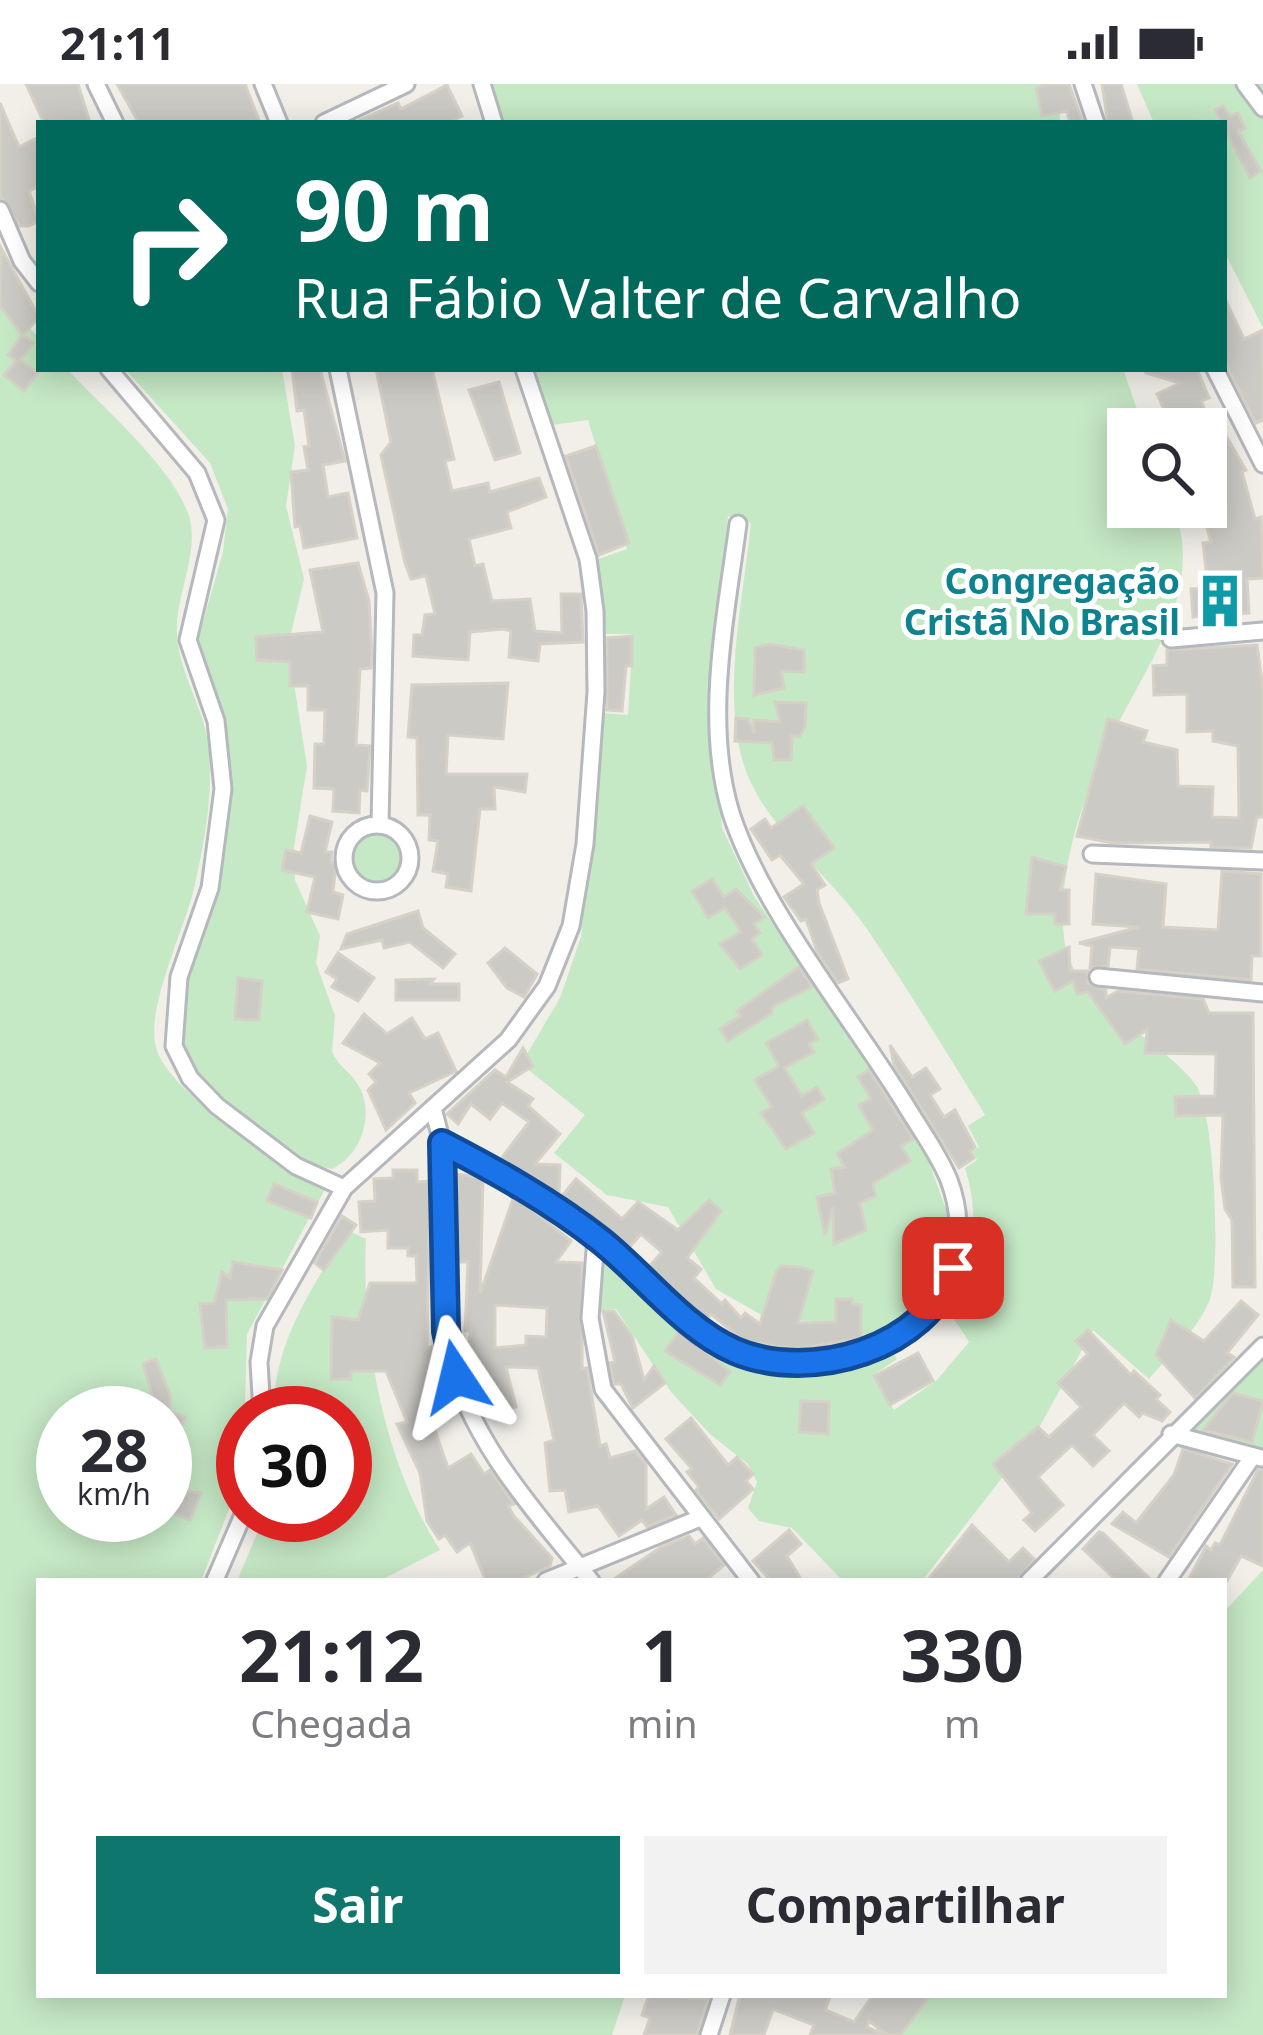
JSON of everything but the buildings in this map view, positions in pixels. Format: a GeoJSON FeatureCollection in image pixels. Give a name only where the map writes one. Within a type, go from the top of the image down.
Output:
{"type":"FeatureCollection","features":[{"type":"Feature","properties":{"kind":"street"},"geometry":{"type":"LineString","coordinates":[[96,84],[114,120]]}},
{"type":"Feature","properties":{"kind":"street"},"geometry":{"type":"LineString","coordinates":[[263,84],[278,120]]}},
{"type":"Feature","properties":{"kind":"street"},"geometry":{"type":"LineString","coordinates":[[330,120],[406,84]]}},
{"type":"Feature","properties":{"kind":"street"},"geometry":{"type":"LineString","coordinates":[[482,84],[493,120]]}},
{"type":"Feature","properties":{"kind":"street"},"geometry":{"type":"LineString","coordinates":[[1083,84],[1095,120]]}},
{"type":"Feature","properties":{"kind":"street"},"geometry":{"type":"LineString","coordinates":[[1245,84],[1263,108]]}},
{"type":"Feature","properties":{"kind":"street"},"geometry":{"type":"LineString","coordinates":[[0,210],[22,261],[36,279]]}},
{"type":"Feature","properties":{"kind":"street"},"geometry":{"type":"LineString","coordinates":[[22,261],[36,255]]}},
{"type":"Feature","properties":{"kind":"street"},"geometry":{"type":"LineString","coordinates":[[112,372],[197,473],[216,520],[188,640],[217,721],[223,789],[210,888],[179,976],[174,1046],[190,1078],[217,1106],[296,1166],[344,1188]]}},
{"type":"Feature","properties":{"kind":"street"},"geometry":{"type":"LineString","coordinates":[[339,372],[386,593],[380,825]]}},
{"type":"Feature","properties":{"kind":"street"},"geometry":{"type":"LineString","coordinates":[[260,1386],[259,1362],[266,1326],[344,1188],[508,1040],[540,998],[567,942],[585,844],[596,692],[592,580],[525,372]]}},
{"type":"Feature","properties":{"kind":"street"},"geometry":{"type":"LineString","coordinates":[[1217,372],[1263,464]]}},
{"type":"Feature","properties":{"kind":"street"},"geometry":{"type":"LineString","coordinates":[[442,1143],[596,1237],[716,1340],[760,1358],[838,1358],[899,1336],[940,1304],[953,1268],[956,1222],[950,1181],[772,896],[730,810],[719,679],[737,524]]}},
{"type":"Feature","properties":{"kind":"street"},"geometry":{"type":"LineString","coordinates":[[1172,639],[1263,631]]}},
{"type":"Feature","properties":{"kind":"street"},"geometry":{"type":"LineString","coordinates":[[380,825],[400,835],[410,860],[397,885],[376,892],[353,882],[344,856],[357,832],[380,825]]}},
{"type":"Feature","properties":{"kind":"street"},"geometry":{"type":"LineString","coordinates":[[1093,854],[1263,861]]}},
{"type":"Feature","properties":{"kind":"street"},"geometry":{"type":"LineString","coordinates":[[1098,976],[1263,993]]}},
{"type":"Feature","properties":{"kind":"street"},"geometry":{"type":"LineString","coordinates":[[433,1108],[442,1143],[446,1331],[456,1377],[525,1498],[586,1576],[700,1518]]}},
{"type":"Feature","properties":{"kind":"street"},"geometry":{"type":"LineString","coordinates":[[596,1237],[590,1318],[599,1378],[620,1416],[749,1578]]}},
{"type":"Feature","properties":{"kind":"street"},"geometry":{"type":"LineString","coordinates":[[1032,1578],[1263,1346]]}},
{"type":"Feature","properties":{"kind":"street"},"geometry":{"type":"LineString","coordinates":[[1169,1578],[1258,1457],[1171,1434]]}},
{"type":"Feature","properties":{"kind":"street"},"geometry":{"type":"LineString","coordinates":[[216,1578],[231,1542]]}},
{"type":"Feature","properties":{"kind":"street"},"geometry":{"type":"LineString","coordinates":[[709,2035],[721,1998]]}},
{"type":"Feature","properties":{"kind":"green space"},"geometry":{"type":"Polygon","coordinates":[[[492,84],[1059,84],[1060,120],[503,120],[492,84]]]}},
{"type":"Feature","properties":{"kind":"green space"},"geometry":{"type":"Polygon","coordinates":[[[1137,84],[1263,84],[1263,328],[1227,257],[1227,120],[1153,120],[1137,84]]]}},
{"type":"Feature","properties":{"kind":"green space"},"geometry":{"type":"Polygon","coordinates":[[[0,290],[36,335],[36,372],[70,372],[153,458],[181,497],[192,530],[177,633],[207,740],[209,803],[195,884],[160,992],[154,1034],[157,1051],[167,1069],[206,1108],[325,1189],[247,1334],[246,1386],[216,1386],[216,1542],[202,1578],[36,1578],[36,1998],[624,1998],[612,2035],[0,2035],[0,290]]]}},
{"type":"Feature","properties":{"kind":"green space"},"geometry":{"type":"Polygon","coordinates":[[[128,372],[283,372],[295,446],[286,506],[304,579],[288,646],[307,766],[294,847],[295,880],[320,936],[316,963],[335,1016],[332,1052],[357,1083],[365,1107],[358,1143],[332,1169],[301,1162],[219,1098],[194,1071],[180,1039],[181,1001],[218,887],[227,821],[224,726],[197,643],[223,552],[228,509],[210,463],[128,372]]]}},
{"type":"Feature","properties":{"kind":"green space"},"geometry":{"type":"Polygon","coordinates":[[[531,372],[1124,372],[1137,408],[1107,408],[1107,528],[1179,528],[1182,569],[1168,626],[1112,736],[1082,808],[1064,886],[1064,938],[1082,982],[1179,1066],[1202,1099],[1214,1189],[1210,1299],[1191,1331],[1149,1379],[1093,1330],[1035,1435],[924,1578],[840,1578],[792,1528],[759,1521],[748,1508],[757,1482],[748,1464],[711,1435],[671,1392],[616,1309],[597,1310],[601,1253],[698,1336],[763,1367],[800,1371],[842,1365],[890,1348],[897,1359],[872,1376],[894,1410],[937,1380],[969,1342],[949,1311],[965,1277],[972,1241],[965,1168],[977,1160],[972,1151],[979,1147],[968,1126],[985,1115],[867,929],[777,824],[748,777],[734,695],[751,523],[728,516],[712,689],[722,828],[754,896],[926,1154],[948,1215],[945,1277],[922,1315],[879,1335],[846,1334],[812,1321],[770,1320],[716,1289],[668,1207],[607,1195],[554,1153],[585,1115],[521,1064],[560,998],[581,937],[600,713],[628,715],[633,634],[602,634],[593,561],[627,549],[588,420],[545,426],[531,372]]]}},
{"type":"Feature","properties":{"kind":"green space"},"geometry":{"type":"Polygon","coordinates":[[[376,828],[397,837],[406,858],[397,879],[376,888],[355,879],[346,858],[355,837],[376,828]]]}},
{"type":"Feature","properties":{"kind":"green space"},"geometry":{"type":"Polygon","coordinates":[[[347,1230],[366,1239],[368,1318],[380,1400],[404,1479],[440,1550],[385,1578],[238,1578],[254,1542],[372,1542],[372,1386],[275,1386],[287,1340],[347,1230]]]}},
{"type":"Feature","properties":{"kind":"green space"},"geometry":{"type":"Polygon","coordinates":[[[1263,1360],[1263,1449],[1189,1434],[1263,1360]]]}},
{"type":"Feature","properties":{"kind":"green space"},"geometry":{"type":"Polygon","coordinates":[[[1263,1570],[1263,2035],[872,2035],[897,1998],[1227,1998],[1227,1609],[1263,1570]]]}},
{"type":"Feature","properties":{"kind":"place","name":"Congregação Cristã No Brasil"},"geometry":{"type":"Point","coordinates":[1220,601]}},
{"type":"Feature","properties":{"kind":"route"},"geometry":{"type":"LineString","coordinates":[[456,1377],[446,1331],[442,1143],[596,1237],[716,1340],[750,1356],[838,1358],[899,1336],[940,1304],[953,1268]]}}]}
